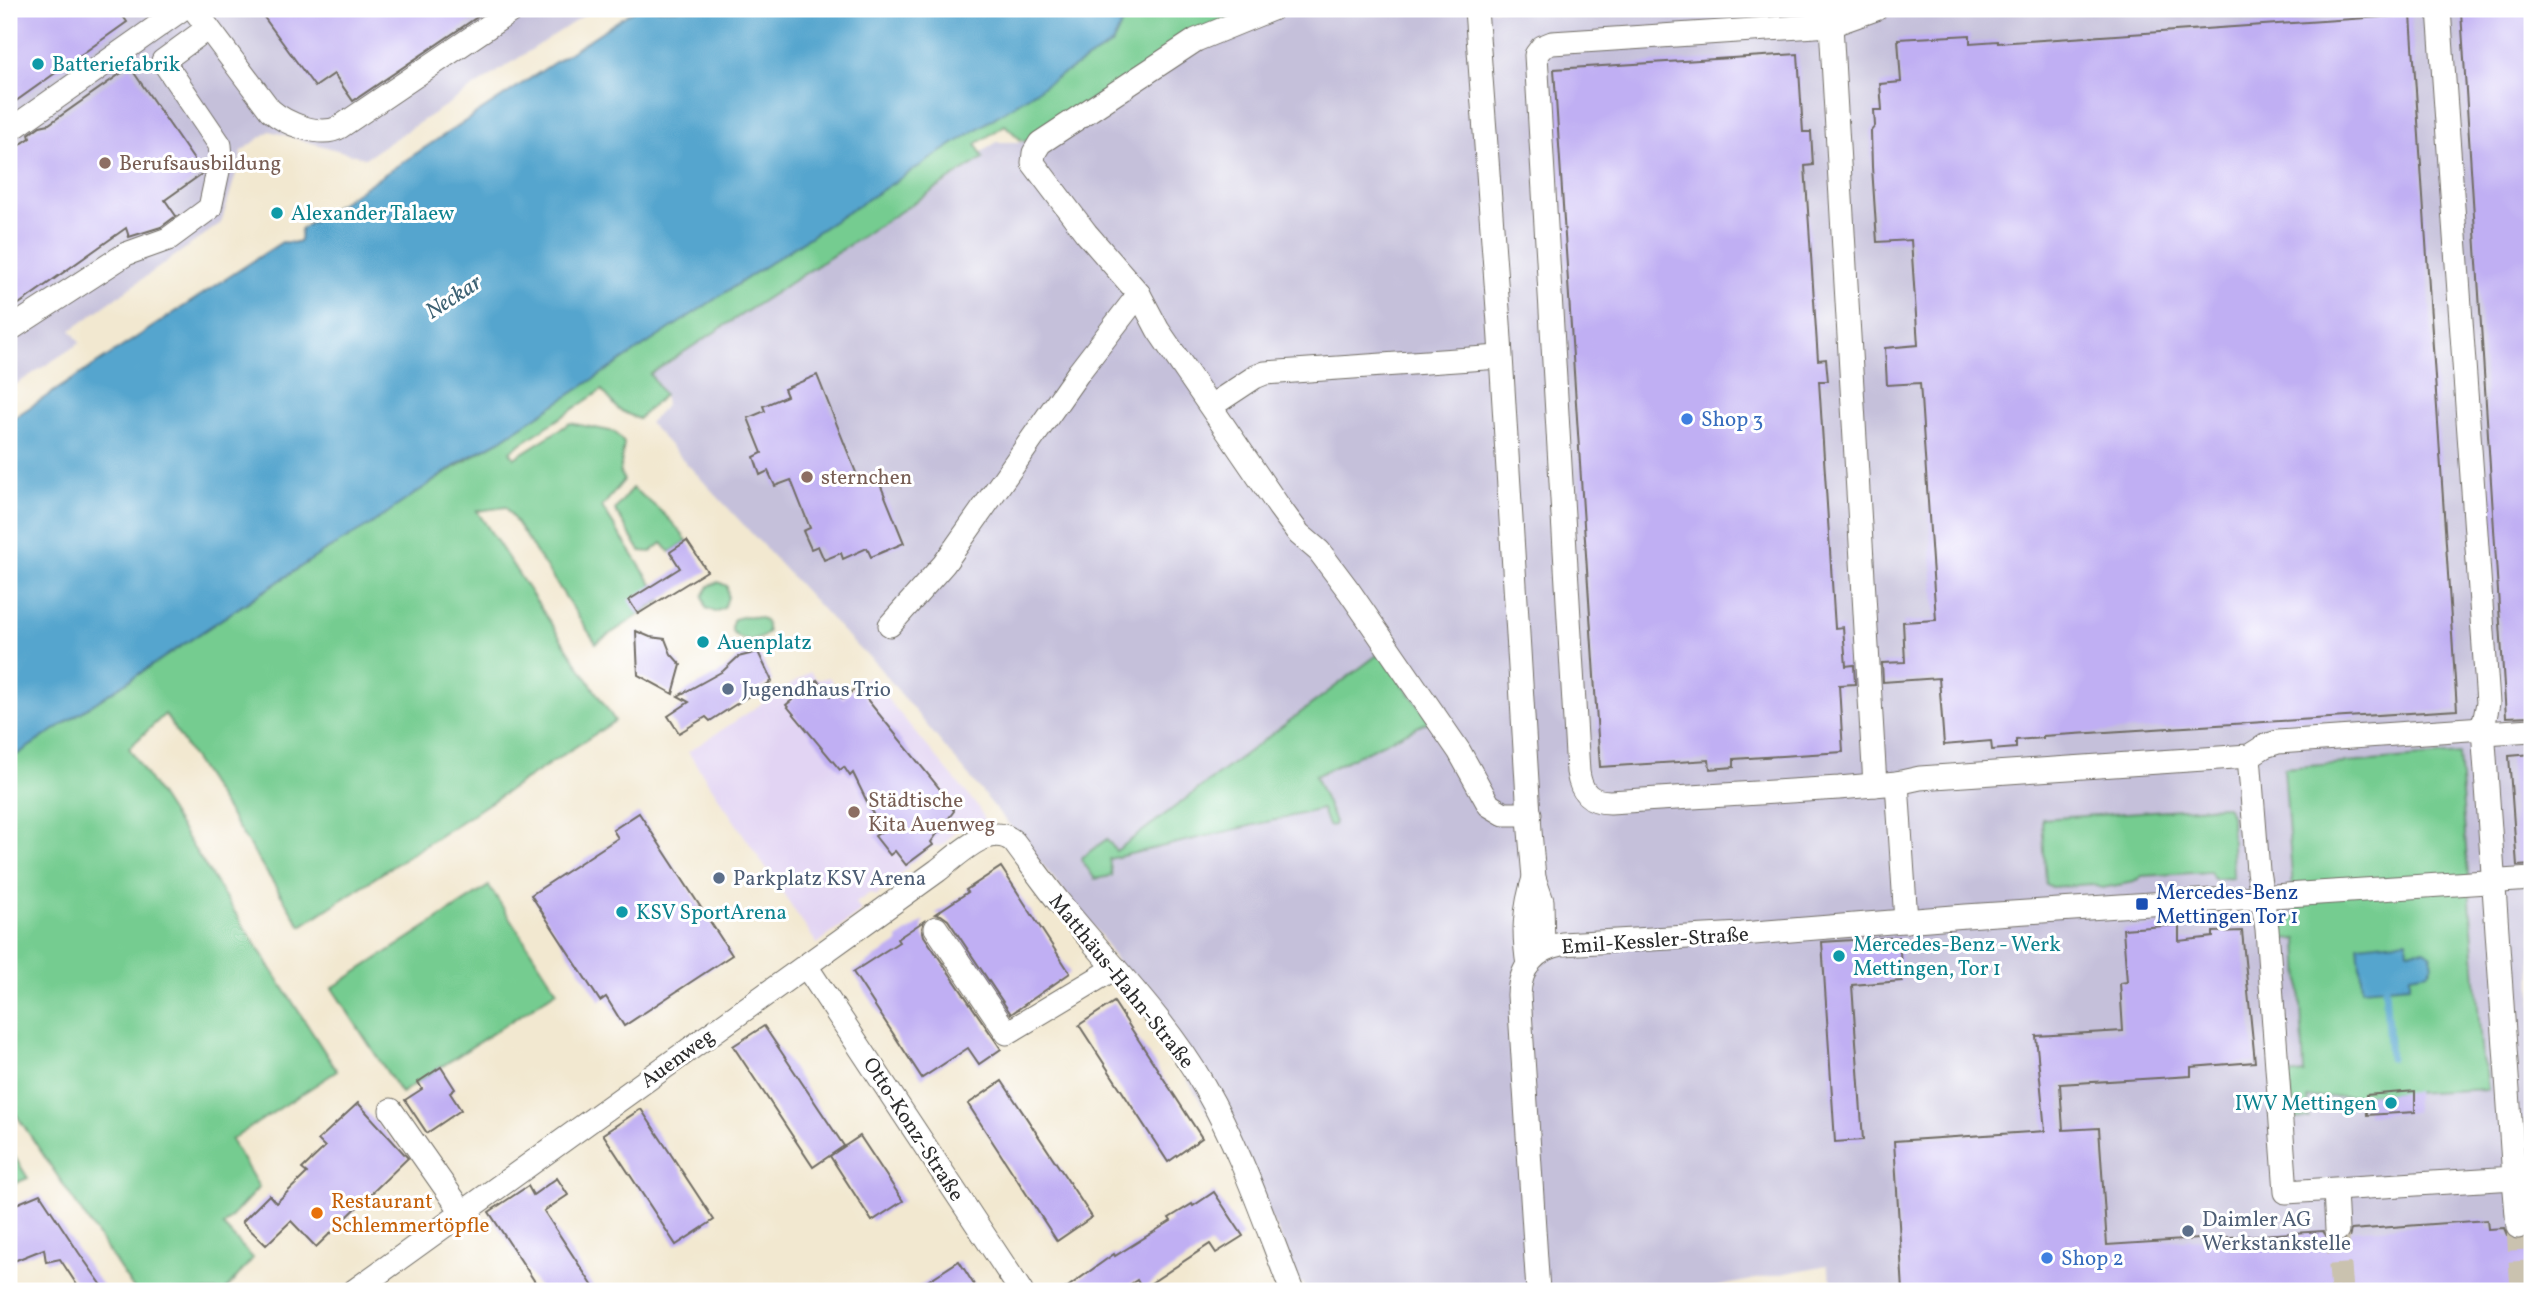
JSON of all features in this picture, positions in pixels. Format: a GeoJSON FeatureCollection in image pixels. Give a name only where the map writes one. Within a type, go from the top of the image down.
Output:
{"type":"FeatureCollection","features":[{"type":"Feature","properties":{"kind":"street"},"geometry":{"type":"LineString","coordinates":[[9,131],[182,9]]}},
{"type":"Feature","properties":{"kind":"street"},"geometry":{"type":"LineString","coordinates":[[194,9],[276,115],[328,132],[340,127],[513,9]]}},
{"type":"Feature","properties":{"kind":"street"},"geometry":{"type":"LineString","coordinates":[[1272,9],[1195,40],[1040,143],[1034,153],[1034,166],[1139,294],[1158,330],[1279,508],[1299,534],[1319,551],[1399,663],[1459,751],[1489,805],[1504,814],[1530,814]]}},
{"type":"Feature","properties":{"kind":"street"},"geometry":{"type":"LineString","coordinates":[[1476,9],[1534,878],[1542,901],[1536,958],[1520,983],[1519,1002],[1538,1291]]}},
{"type":"Feature","properties":{"kind":"street"},"geometry":{"type":"LineString","coordinates":[[1876,9],[1831,25],[1549,44],[1539,49],[1536,55],[1578,772],[1583,791],[1592,799],[1610,802],[2249,756],[2277,742],[2532,730]]}},
{"type":"Feature","properties":{"kind":"street"},"geometry":{"type":"LineString","coordinates":[[2439,9],[2488,703],[2484,731],[2518,1227]]}},
{"type":"Feature","properties":{"kind":"street"},"geometry":{"type":"LineString","coordinates":[[1831,25],[1886,784],[1906,921]]}},
{"type":"Feature","properties":{"kind":"street"},"geometry":{"type":"LineString","coordinates":[[9,330],[126,254],[168,239],[210,208],[222,158],[220,145],[163,61],[208,28]]}},
{"type":"Feature","properties":{"kind":"street"},"geometry":{"type":"LineString","coordinates":[[890,625],[944,564],[1079,372],[1139,294]]}},
{"type":"Feature","properties":{"kind":"street"},"geometry":{"type":"LineString","coordinates":[[1211,406],[1265,373],[1500,357]]}},
{"type":"Feature","properties":{"kind":"street"},"geometry":{"type":"LineString","coordinates":[[2249,756],[2267,929],[2286,1192],[2514,1178]]}},
{"type":"Feature","properties":{"kind":"street","name":"Auenweg"},"geometry":{"type":"LineString","coordinates":[[354,1291],[980,841],[990,835],[1003,835]]}},
{"type":"Feature","properties":{"kind":"street","name":"Matthäus-Hahn-Straße"},"geometry":{"type":"LineString","coordinates":[[1003,835],[1014,842],[1059,902],[1170,1035],[1204,1085],[1235,1149],[1292,1291]]}},
{"type":"Feature","properties":{"kind":"street","name":"Emil-Kessler-Straße"},"geometry":{"type":"LineString","coordinates":[[1536,958],[1562,944],[2532,879]]}},
{"type":"Feature","properties":{"kind":"street"},"geometry":{"type":"LineString","coordinates":[[936,928],[1007,1033],[1115,968]]}},
{"type":"Feature","properties":{"kind":"street","name":"Otto-Konz-Straße"},"geometry":{"type":"LineString","coordinates":[[806,966],[1021,1291]]}},
{"type":"Feature","properties":{"kind":"street"},"geometry":{"type":"LineString","coordinates":[[390,1110],[463,1213]]}},
{"type":"Feature","properties":{"kind":"street"},"geometry":{"type":"LineString","coordinates":[[2334,1190],[2337,1230]]}},
{"type":"Feature","properties":{"kind":"shaded area"},"geometry":{"type":"Polygon","coordinates":[[[9,9],[594,9],[365,158],[270,131],[240,152],[241,157],[221,223],[71,330],[80,343],[9,389],[9,9]]]}},
{"type":"Feature","properties":{"kind":"shaded area"},"geometry":{"type":"Polygon","coordinates":[[[1247,9],[2532,9],[2532,1291],[1835,1291],[1827,1265],[1696,1291],[1307,1291],[1303,1283],[1299,1283],[1276,1227],[1101,936],[872,659],[860,650],[649,423],[666,405],[664,395],[649,374],[983,159],[980,153],[997,142],[1024,142],[1127,77],[1247,9]]]}},
{"type":"Feature","properties":{"kind":"shaded area","name":"Städtische Kita Auenweg"},"geometry":{"type":"Polygon","coordinates":[[[810,672],[817,680],[829,677],[836,687],[840,684],[848,692],[867,677],[870,678],[978,807],[986,821],[975,833],[959,826],[943,846],[933,846],[907,865],[908,868],[883,887],[877,896],[870,893],[856,903],[861,911],[817,944],[688,752],[810,672]]]}},
{"type":"Feature","properties":{"kind":"green space"},"geometry":{"type":"Polygon","coordinates":[[[1149,9],[1247,9],[1127,77],[1026,141],[1021,140],[1005,125],[976,144],[983,158],[650,374],[664,395],[638,419],[619,410],[602,390],[510,451],[514,458],[570,423],[615,432],[624,443],[620,472],[624,480],[602,507],[662,600],[596,643],[506,507],[477,511],[615,721],[301,926],[165,714],[129,748],[337,1071],[231,1140],[259,1187],[223,1226],[253,1258],[225,1291],[135,1291],[9,1104],[9,760],[323,552],[501,440],[823,228],[1112,44],[1121,25],[1149,9]]]}},
{"type":"Feature","properties":{"kind":"green space"},"geometry":{"type":"Polygon","coordinates":[[[632,488],[662,512],[687,541],[670,552],[662,543],[651,552],[640,551],[615,510],[632,488]]]}},
{"type":"Feature","properties":{"kind":"green space"},"geometry":{"type":"Polygon","coordinates":[[[718,582],[727,586],[728,597],[724,608],[715,612],[706,608],[703,596],[709,586],[718,582]]]}},
{"type":"Feature","properties":{"kind":"green space"},"geometry":{"type":"Polygon","coordinates":[[[746,616],[761,618],[766,622],[768,632],[763,637],[750,640],[737,636],[733,632],[734,619],[746,616]]]}},
{"type":"Feature","properties":{"kind":"green space"},"geometry":{"type":"Polygon","coordinates":[[[1380,653],[1430,721],[1315,776],[1334,825],[1328,826],[1322,809],[1109,859],[1112,876],[1095,879],[1082,857],[1107,839],[1116,851],[1380,653]]]}},
{"type":"Feature","properties":{"kind":"green space"},"geometry":{"type":"Polygon","coordinates":[[[2459,754],[2482,1060],[2488,1089],[2308,1098],[2309,1118],[2293,1119],[2288,1075],[2304,1073],[2298,939],[2279,940],[2280,920],[2295,917],[2284,768],[2459,754]]]}},
{"type":"Feature","properties":{"kind":"green space"},"geometry":{"type":"Polygon","coordinates":[[[2223,806],[2228,808],[2231,815],[2233,878],[2214,879],[2210,872],[2142,876],[2134,882],[2102,888],[2091,884],[2052,887],[2046,884],[2042,819],[2223,806]]]}},
{"type":"Feature","properties":{"kind":"green space"},"geometry":{"type":"Polygon","coordinates":[[[489,886],[557,991],[401,1093],[332,988],[489,886]]]}},
{"type":"Feature","properties":{"kind":"green space"},"geometry":{"type":"Polygon","coordinates":[[[9,1148],[28,1178],[9,1186],[9,1148]]]}},
{"type":"Feature","properties":{"kind":"water","name":"Neckar"},"geometry":{"type":"Polygon","coordinates":[[[636,9],[1149,9],[1121,25],[1112,44],[823,228],[501,440],[465,459],[367,527],[323,552],[9,760],[9,421],[282,242],[297,243],[301,229],[636,9]]]}},
{"type":"Feature","properties":{"kind":"water"},"geometry":{"type":"Polygon","coordinates":[[[2407,940],[2408,951],[2424,950],[2431,955],[2433,964],[2429,972],[2410,975],[2410,985],[2362,989],[2358,945],[2407,940]]]}},
{"type":"Feature","properties":{"kind":"building","name":"Batteriefabrik"},"geometry":{"type":"Polygon","coordinates":[[[9,9],[118,9],[127,22],[9,106],[9,9]]]}},
{"type":"Feature","properties":{"kind":"building"},"geometry":{"type":"Polygon","coordinates":[[[258,9],[489,9],[353,101],[334,74],[315,87],[258,9]]]}},
{"type":"Feature","properties":{"kind":"building"},"geometry":{"type":"Polygon","coordinates":[[[2532,9],[2532,716],[2506,717],[2461,12],[2532,9]]]}},
{"type":"Feature","properties":{"kind":"building"},"geometry":{"type":"Polygon","coordinates":[[[2411,15],[2457,710],[2043,736],[2016,740],[2016,748],[1992,750],[1991,741],[1944,745],[1939,678],[1883,682],[1882,663],[1905,662],[1903,622],[1936,620],[1920,383],[1887,385],[1885,348],[1918,345],[1911,240],[1877,242],[1872,167],[1871,131],[1875,126],[1874,110],[1882,110],[1880,84],[1901,82],[1898,39],[1970,35],[1970,43],[1998,43],[2411,15]]]}},
{"type":"Feature","properties":{"kind":"building"},"geometry":{"type":"Polygon","coordinates":[[[1798,54],[1803,132],[1811,132],[1813,165],[1805,166],[1818,360],[1826,359],[1828,381],[1819,381],[1835,628],[1843,627],[1846,666],[1854,665],[1855,684],[1839,685],[1843,752],[1734,759],[1734,767],[1710,769],[1709,760],[1600,767],[1554,69],[1798,54]]]}},
{"type":"Feature","properties":{"kind":"building"},"geometry":{"type":"Polygon","coordinates":[[[130,67],[203,173],[165,200],[176,216],[161,227],[129,237],[126,228],[9,311],[9,152],[30,138],[29,134],[40,126],[49,124],[130,67]]]}},
{"type":"Feature","properties":{"kind":"building","name":"sternchen"},"geometry":{"type":"Polygon","coordinates":[[[817,375],[859,480],[876,474],[904,543],[871,557],[867,548],[843,559],[841,553],[824,560],[818,546],[811,549],[803,531],[810,528],[791,480],[775,486],[768,471],[760,475],[754,457],[762,453],[748,418],[765,411],[763,406],[787,396],[784,389],[817,375]]]}},
{"type":"Feature","properties":{"kind":"building"},"geometry":{"type":"Polygon","coordinates":[[[687,541],[707,571],[638,614],[629,600],[680,568],[670,552],[687,541]]]}},
{"type":"Feature","properties":{"kind":"building"},"geometry":{"type":"Polygon","coordinates":[[[636,631],[665,639],[671,654],[681,665],[673,694],[638,675],[636,631]]]}},
{"type":"Feature","properties":{"kind":"building","name":"Jugendhaus Trio"},"geometry":{"type":"Polygon","coordinates":[[[758,652],[772,681],[710,721],[706,717],[679,733],[668,716],[689,702],[678,696],[723,671],[738,657],[758,652]]]}},
{"type":"Feature","properties":{"kind":"building","name":"Städtische Kita Auenweg"},"geometry":{"type":"Polygon","coordinates":[[[817,680],[830,696],[836,691],[843,699],[857,687],[944,794],[954,811],[931,842],[933,845],[906,865],[895,851],[890,855],[875,836],[882,831],[872,817],[874,816],[853,773],[850,776],[844,767],[840,770],[786,705],[817,680]]]}},
{"type":"Feature","properties":{"kind":"building"},"geometry":{"type":"Polygon","coordinates":[[[2532,754],[2532,865],[2517,866],[2509,756],[2532,754]]]}},
{"type":"Feature","properties":{"kind":"building","name":"KSV SportArena"},"geometry":{"type":"Polygon","coordinates":[[[639,813],[732,955],[624,1026],[606,997],[600,1001],[531,895],[618,838],[613,830],[639,813]]]}},
{"type":"Feature","properties":{"kind":"building"},"geometry":{"type":"Polygon","coordinates":[[[1001,867],[1070,973],[1011,1014],[948,920],[935,914],[1001,867]]]}},
{"type":"Feature","properties":{"kind":"building"},"geometry":{"type":"Polygon","coordinates":[[[924,921],[924,936],[1001,1049],[979,1064],[968,1048],[922,1078],[853,972],[899,942],[897,939],[924,921]]]}},
{"type":"Feature","properties":{"kind":"building"},"geometry":{"type":"Polygon","coordinates":[[[2179,925],[2179,941],[2213,937],[2213,932],[2242,931],[2255,1062],[2191,1067],[2191,1076],[2060,1084],[2063,1130],[2099,1128],[2107,1245],[2323,1231],[2330,1242],[2338,1244],[2349,1237],[2351,1230],[2487,1220],[2488,1229],[2504,1228],[2507,1235],[2518,1241],[2526,1238],[2532,1226],[2532,1291],[1903,1291],[1894,1141],[2045,1131],[2036,1036],[2123,1031],[2120,983],[2127,982],[2123,929],[2179,925]]]}},
{"type":"Feature","properties":{"kind":"building"},"geometry":{"type":"Polygon","coordinates":[[[1899,937],[1902,981],[1852,985],[1863,1140],[1835,1142],[1822,942],[1899,937]]]}},
{"type":"Feature","properties":{"kind":"building"},"geometry":{"type":"Polygon","coordinates":[[[1114,1002],[1202,1138],[1168,1162],[1079,1025],[1114,1002]]]}},
{"type":"Feature","properties":{"kind":"building"},"geometry":{"type":"Polygon","coordinates":[[[764,1026],[844,1146],[813,1167],[733,1046],[764,1026]]]}},
{"type":"Feature","properties":{"kind":"building"},"geometry":{"type":"Polygon","coordinates":[[[441,1067],[455,1089],[450,1093],[461,1110],[427,1133],[405,1100],[422,1089],[418,1082],[441,1067]]]}},
{"type":"Feature","properties":{"kind":"building"},"geometry":{"type":"Polygon","coordinates":[[[1002,1081],[1092,1217],[1057,1241],[968,1104],[1002,1081]]]}},
{"type":"Feature","properties":{"kind":"building","name":"IWV Mettingen"},"geometry":{"type":"Polygon","coordinates":[[[2415,1091],[2415,1112],[2367,1115],[2366,1095],[2415,1091]]]}},
{"type":"Feature","properties":{"kind":"building"},"geometry":{"type":"Polygon","coordinates":[[[358,1103],[408,1158],[316,1247],[291,1221],[266,1245],[242,1222],[269,1195],[276,1203],[307,1173],[302,1169],[325,1147],[318,1140],[358,1103]]]}},
{"type":"Feature","properties":{"kind":"building"},"geometry":{"type":"Polygon","coordinates":[[[641,1109],[714,1220],[676,1245],[603,1134],[641,1109]]]}},
{"type":"Feature","properties":{"kind":"building"},"geometry":{"type":"Polygon","coordinates":[[[860,1136],[903,1201],[872,1221],[830,1156],[860,1136]]]}},
{"type":"Feature","properties":{"kind":"building"},"geometry":{"type":"Polygon","coordinates":[[[557,1178],[568,1195],[544,1211],[596,1291],[541,1291],[489,1212],[528,1186],[533,1195],[557,1178]]]}},
{"type":"Feature","properties":{"kind":"building"},"geometry":{"type":"Polygon","coordinates":[[[1214,1192],[1243,1236],[1216,1253],[1210,1244],[1142,1289],[1137,1280],[1120,1291],[1062,1291],[1114,1254],[1115,1256],[1171,1221],[1169,1218],[1214,1192]]]}},
{"type":"Feature","properties":{"kind":"building"},"geometry":{"type":"Polygon","coordinates":[[[40,1194],[106,1291],[81,1291],[60,1259],[46,1262],[44,1249],[9,1263],[9,1207],[40,1194]]]}},
{"type":"Feature","properties":{"kind":"building"},"geometry":{"type":"Polygon","coordinates":[[[959,1261],[978,1291],[912,1291],[959,1261]]]}},
{"type":"Feature","properties":{"kind":"waterway"},"geometry":{"type":"LineString","coordinates":[[2385,987],[2390,1058]]}},
{"type":"Feature","properties":{"kind":"tunnel"},"geometry":{"type":"LineString","coordinates":[[2518,1227],[2522,1291]]}},
{"type":"Feature","properties":{"kind":"tunnel"},"geometry":{"type":"LineString","coordinates":[[2337,1230],[2342,1291]]}},
{"type":"Feature","properties":{"kind":"place","name":"Batteriefabrik"},"geometry":{"type":"Point","coordinates":[38,64]}},
{"type":"Feature","properties":{"kind":"place","name":"Berufsausbildung"},"geometry":{"type":"Point","coordinates":[105,163]}},
{"type":"Feature","properties":{"kind":"place","name":"Alexander Talaew"},"geometry":{"type":"Point","coordinates":[277,213]}},
{"type":"Feature","properties":{"kind":"place","name":"Shop 3"},"geometry":{"type":"Point","coordinates":[1687,419]}},
{"type":"Feature","properties":{"kind":"place","name":"sternchen"},"geometry":{"type":"Point","coordinates":[807,477]}},
{"type":"Feature","properties":{"kind":"place","name":"Auenplatz"},"geometry":{"type":"Point","coordinates":[703,642]}},
{"type":"Feature","properties":{"kind":"place","name":"Jugendhaus Trio"},"geometry":{"type":"Point","coordinates":[728,689]}},
{"type":"Feature","properties":{"kind":"place","name":"Städtische Kita Auenweg"},"geometry":{"type":"Point","coordinates":[854,812]}},
{"type":"Feature","properties":{"kind":"place","name":"Parkplatz KSV Arena"},"geometry":{"type":"Point","coordinates":[719,878]}},
{"type":"Feature","properties":{"kind":"place","name":"Mercedes-Benz Mettingen Tor 1"},"geometry":{"type":"Point","coordinates":[2142,904]}},
{"type":"Feature","properties":{"kind":"place","name":"KSV SportArena"},"geometry":{"type":"Point","coordinates":[622,912]}},
{"type":"Feature","properties":{"kind":"place","name":"Mercedes-Benz - Werk Mettingen, Tor 1"},"geometry":{"type":"Point","coordinates":[1839,956]}},
{"type":"Feature","properties":{"kind":"place","name":"IWV Mettingen"},"geometry":{"type":"Point","coordinates":[2391,1103]}},
{"type":"Feature","properties":{"kind":"place","name":"Restaurant Schlemmertöpfle"},"geometry":{"type":"Point","coordinates":[317,1213]}},
{"type":"Feature","properties":{"kind":"place","name":"Daimler AG Werkstankstelle"},"geometry":{"type":"Point","coordinates":[2188,1231]}},
{"type":"Feature","properties":{"kind":"place","name":"Shop 2"},"geometry":{"type":"Point","coordinates":[2047,1258]}}]}
